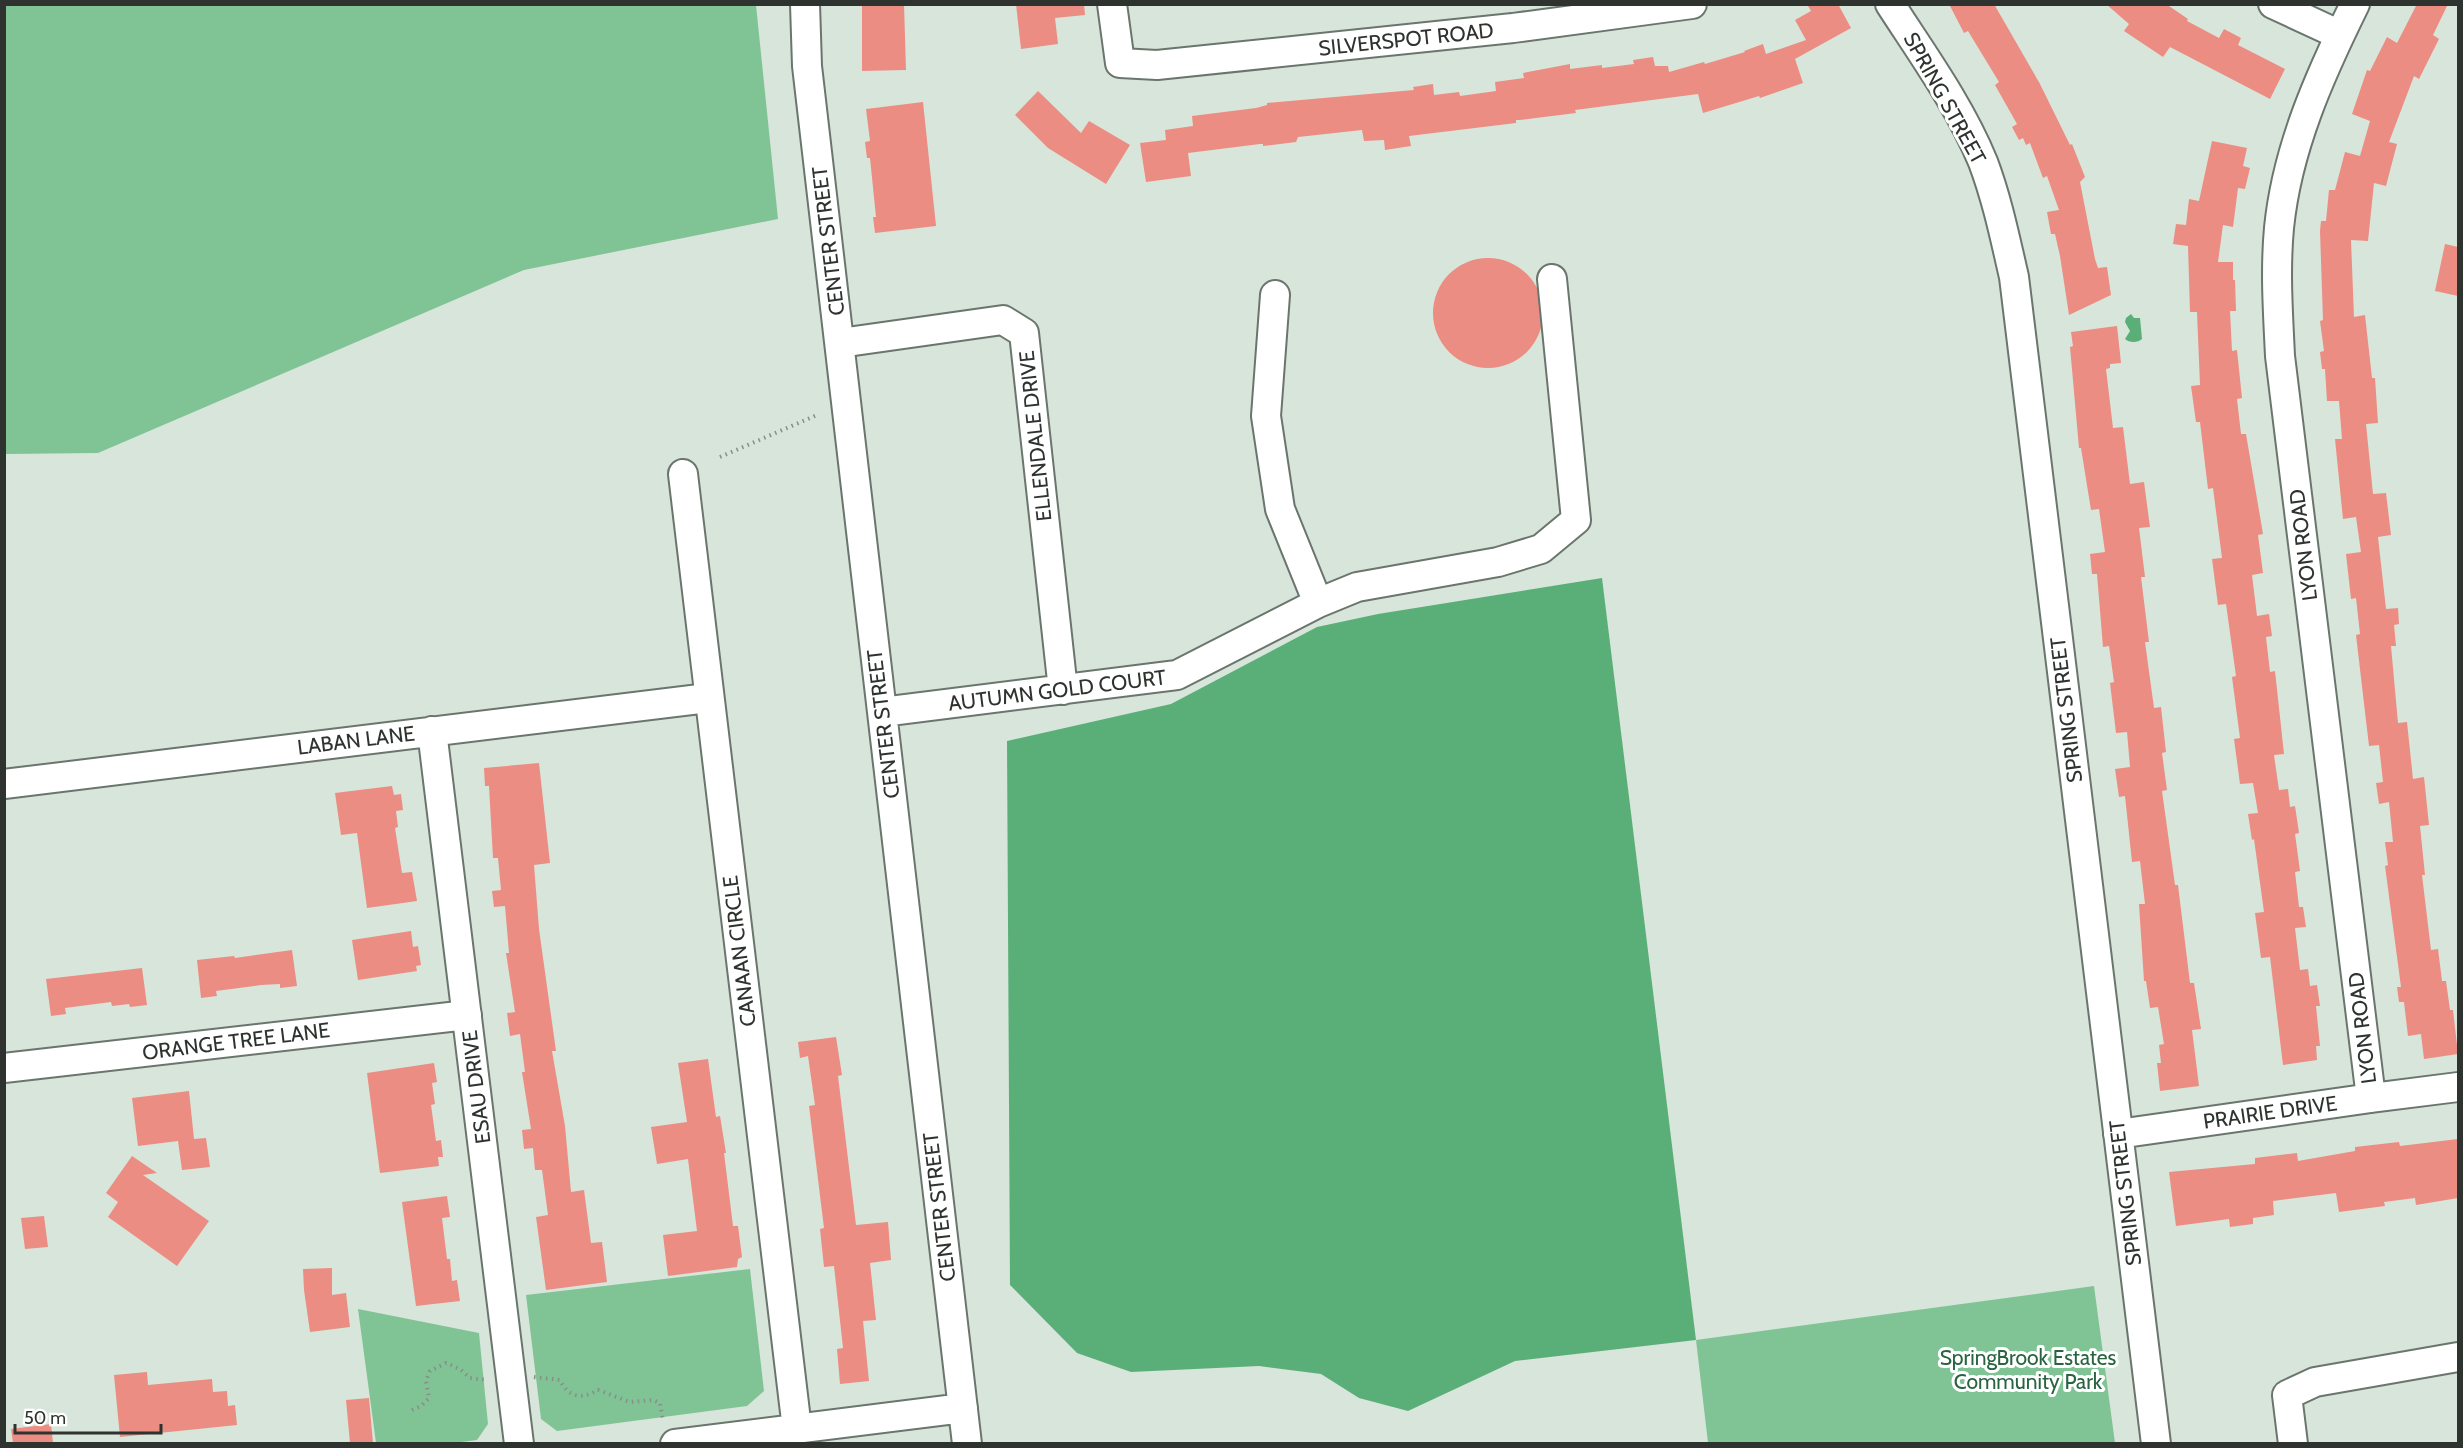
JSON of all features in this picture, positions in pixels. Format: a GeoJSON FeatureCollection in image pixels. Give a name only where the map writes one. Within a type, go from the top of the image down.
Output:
{"type":"FeatureCollection","features":[{"type":"Feature","properties":{"kind":"street","name":"CENTER STREET"},"geometry":{"type":"LineString","coordinates":[[805,4],[807,66],[967,1443]]}},
{"type":"Feature","properties":{"kind":"street","name":"SILVERSPOT ROAD"},"geometry":{"type":"LineString","coordinates":[[1113,4],[1120,63],[1157,65],[1512,16],[1692,4]]}},
{"type":"Feature","properties":{"kind":"street","name":"SPRING STREET"},"geometry":{"type":"LineString","coordinates":[[1890,4],[1942,85],[1982,161],[1995,199],[2014,277],[2156,1443]]}},
{"type":"Feature","properties":{"kind":"street"},"geometry":{"type":"LineString","coordinates":[[2273,4],[2340,35]]}},
{"type":"Feature","properties":{"kind":"street","name":"LYON ROAD"},"geometry":{"type":"LineString","coordinates":[[2355,4],[2316,88],[2297,141],[2279,228],[2276,288],[2282,368],[2371,1098]]}},
{"type":"Feature","properties":{"kind":"street","name":"AUTUMN GOLD COURT"},"geometry":{"type":"LineString","coordinates":[[882,712],[1177,675],[1318,603],[1357,587],[1498,562],[1541,549],[1576,520],[1552,279]]}},
{"type":"Feature","properties":{"kind":"street"},"geometry":{"type":"LineString","coordinates":[[1275,295],[1266,416],[1280,509],[1318,603]]}},
{"type":"Feature","properties":{"kind":"street","name":"ELLENDALE DRIVE"},"geometry":{"type":"LineString","coordinates":[[840,343],[1003,320],[1024,333],[1063,690]]}},
{"type":"Feature","properties":{"kind":"street","name":"CANAAN CIRCLE"},"geometry":{"type":"LineString","coordinates":[[683,474],[797,1429]]}},
{"type":"Feature","properties":{"kind":"street","name":"LABAN LANE"},"geometry":{"type":"LineString","coordinates":[[4,784],[708,698]]}},
{"type":"Feature","properties":{"kind":"street","name":"ESAU DRIVE"},"geometry":{"type":"LineString","coordinates":[[432,731],[519,1443]]}},
{"type":"Feature","properties":{"kind":"street","name":"ORANGE TREE LANE"},"geometry":{"type":"LineString","coordinates":[[4,1068],[467,1015]]}},
{"type":"Feature","properties":{"kind":"street","name":"PRAIRIE DRIVE"},"geometry":{"type":"LineString","coordinates":[[2118,1134],[2458,1088]]}},
{"type":"Feature","properties":{"kind":"street"},"geometry":{"type":"LineString","coordinates":[[2293,1443],[2287,1395],[2315,1382],[2458,1357]]}},
{"type":"Feature","properties":{"kind":"street"},"geometry":{"type":"LineString","coordinates":[[669,1432],[797,1429],[963,1408]]}},
{"type":"Feature","properties":{"kind":"path"},"geometry":{"type":"LineString","coordinates":[[720,458],[817,415]]}},
{"type":"Feature","properties":{"kind":"path"},"geometry":{"type":"LineString","coordinates":[[412,1410],[421,1406],[429,1398],[426,1381],[430,1371],[446,1363],[460,1369],[470,1378],[487,1380]]}},
{"type":"Feature","properties":{"kind":"path"},"geometry":{"type":"LineString","coordinates":[[533,1377],[560,1380],[565,1389],[576,1397],[590,1395],[598,1390],[630,1402],[653,1400],[660,1403],[669,1432]]}},
{"type":"Feature","properties":{"kind":"green space"},"geometry":{"type":"Polygon","coordinates":[[[4,5],[756,5],[778,219],[524,270],[98,453],[5,454],[4,5]]]}},
{"type":"Feature","properties":{"kind":"green space"},"geometry":{"type":"Polygon","coordinates":[[[750,1269],[764,1391],[747,1406],[557,1431],[541,1419],[526,1295],[750,1269]]]}},
{"type":"Feature","properties":{"kind":"green space","name":"SpringBrook Estates Community Park"},"geometry":{"type":"Polygon","coordinates":[[[2094,1286],[2115,1443],[1708,1443],[1696,1340],[2094,1286]]]}},
{"type":"Feature","properties":{"kind":"green space"},"geometry":{"type":"Polygon","coordinates":[[[358,1309],[479,1333],[488,1424],[477,1440],[446,1444],[376,1443],[358,1309]]]}},
{"type":"Feature","properties":{"kind":"shaded area"},"geometry":{"type":"Polygon","coordinates":[[[2131,314],[2134,318],[2140,318],[2142,339],[2136,342],[2125,339],[2130,331],[2125,322],[2131,314]]]}},
{"type":"Feature","properties":{"kind":"shaded area"},"geometry":{"type":"Polygon","coordinates":[[[1602,578],[1696,1340],[1515,1361],[1408,1411],[1359,1398],[1321,1374],[1259,1366],[1131,1372],[1077,1353],[1010,1285],[1007,741],[1171,704],[1317,627],[1378,614],[1602,578]]]}},
{"type":"Feature","properties":{"kind":"building"},"geometry":{"type":"Polygon","coordinates":[[[862,4],[904,4],[906,70],[862,71],[862,4]]]}},
{"type":"Feature","properties":{"kind":"building"},"geometry":{"type":"Polygon","coordinates":[[[1016,4],[1084,4],[1085,15],[1055,18],[1058,44],[1021,49],[1016,4]]]}},
{"type":"Feature","properties":{"kind":"building"},"geometry":{"type":"Polygon","coordinates":[[[1807,4],[1838,4],[1851,28],[1795,59],[1803,83],[1760,98],[1759,96],[1703,113],[1698,94],[1575,110],[1576,113],[1516,120],[1516,123],[1409,136],[1411,146],[1385,150],[1384,140],[1364,141],[1362,130],[1298,137],[1296,142],[1188,153],[1191,176],[1146,182],[1140,143],[1166,140],[1165,130],[1193,126],[1192,116],[1256,108],[1267,105],[1267,103],[1414,90],[1413,87],[1433,84],[1434,95],[1459,92],[1460,96],[1496,91],[1495,82],[1524,78],[1523,73],[1570,64],[1570,69],[1602,65],[1602,68],[1634,64],[1633,60],[1653,57],[1655,66],[1668,66],[1669,72],[1704,62],[1705,64],[1763,44],[1766,54],[1806,40],[1795,20],[1811,11],[1807,4]]]}},
{"type":"Feature","properties":{"kind":"building"},"geometry":{"type":"Polygon","coordinates":[[[1949,4],[1994,4],[2040,84],[2070,145],[2072,144],[2085,177],[2080,182],[2095,259],[2098,268],[2107,267],[2111,295],[2069,315],[2060,256],[2055,234],[2051,234],[2047,212],[2059,210],[2047,176],[2043,178],[2030,143],[2026,145],[2023,138],[2019,140],[2012,127],[2017,124],[1995,85],[1999,82],[1968,31],[1964,33],[1949,4]]]}},
{"type":"Feature","properties":{"kind":"building"},"geometry":{"type":"Polygon","coordinates":[[[2106,4],[2166,4],[2188,19],[2187,21],[2219,38],[2224,29],[2241,38],[2238,45],[2285,69],[2270,99],[2170,47],[2163,57],[2124,31],[2129,24],[2106,4]]]}},
{"type":"Feature","properties":{"kind":"building"},"geometry":{"type":"Polygon","coordinates":[[[2417,4],[2448,4],[2433,35],[2439,39],[2419,79],[2414,76],[2389,142],[2397,144],[2386,186],[2374,183],[2368,241],[2351,240],[2354,317],[2365,315],[2372,378],[2375,378],[2378,423],[2366,424],[2373,494],[2386,493],[2391,535],[2378,537],[2386,609],[2398,608],[2399,624],[2394,625],[2396,646],[2391,646],[2398,723],[2407,722],[2413,779],[2424,777],[2429,825],[2420,826],[2425,875],[2422,875],[2431,950],[2438,949],[2442,981],[2446,981],[2450,1010],[2453,1010],[2458,1054],[2424,1059],[2421,1034],[2408,1036],[2404,1002],[2399,1002],[2397,987],[2401,987],[2385,866],[2388,865],[2385,842],[2393,842],[2389,802],[2379,804],[2376,783],[2383,782],[2379,745],[2369,746],[2356,635],[2360,634],[2356,598],[2351,599],[2346,554],[2361,552],[2356,517],[2343,519],[2335,439],[2342,439],[2339,401],[2327,401],[2325,369],[2322,369],[2320,352],[2324,351],[2320,321],[2323,320],[2320,231],[2321,221],[2326,221],[2329,190],[2335,190],[2345,152],[2360,156],[2370,121],[2352,114],[2367,70],[2370,71],[2387,37],[2397,43],[2417,4]]]}},
{"type":"Feature","properties":{"kind":"building"},"geometry":{"type":"Polygon","coordinates":[[[1038,91],[1081,133],[1089,121],[1130,145],[1106,184],[1048,148],[1015,115],[1038,91]]]}},
{"type":"Feature","properties":{"kind":"building"},"geometry":{"type":"Polygon","coordinates":[[[923,102],[936,226],[875,233],[873,217],[876,217],[870,158],[867,158],[865,142],[870,141],[866,109],[923,102]]]}},
{"type":"Feature","properties":{"kind":"building"},"geometry":{"type":"Polygon","coordinates":[[[2212,141],[2247,148],[2243,166],[2250,168],[2245,189],[2238,188],[2233,227],[2223,225],[2218,262],[2233,262],[2236,311],[2230,311],[2232,351],[2237,350],[2242,398],[2237,399],[2241,434],[2246,434],[2263,534],[2258,535],[2263,573],[2252,575],[2257,616],[2269,614],[2272,636],[2266,637],[2270,672],[2275,671],[2284,754],[2274,755],[2279,790],[2288,789],[2290,807],[2295,806],[2299,833],[2295,834],[2300,871],[2295,872],[2299,907],[2303,907],[2306,927],[2295,928],[2300,970],[2308,969],[2310,986],[2317,985],[2320,1006],[2316,1006],[2320,1046],[2316,1046],[2317,1060],[2283,1065],[2270,957],[2261,958],[2255,913],[2264,912],[2254,839],[2252,840],[2248,814],[2258,813],[2253,783],[2240,784],[2234,739],[2240,738],[2232,677],[2236,676],[2226,604],[2218,605],[2212,559],[2222,558],[2213,488],[2208,489],[2200,422],[2196,422],[2191,386],[2200,385],[2197,312],[2190,312],[2188,246],[2173,244],[2176,224],[2186,225],[2189,199],[2199,201],[2212,141]]]}},
{"type":"Feature","properties":{"kind":"building"},"geometry":{"type":"Polygon","coordinates":[[[2445,244],[2458,247],[2458,296],[2435,291],[2445,244]]]}},
{"type":"Feature","properties":{"kind":"building"},"geometry":{"type":"Polygon","coordinates":[[[1488,258],[1509,262],[1527,274],[1539,292],[1543,313],[1539,334],[1527,352],[1509,364],[1488,368],[1467,364],[1449,352],[1437,334],[1433,313],[1437,292],[1449,274],[1467,262],[1488,258]]]}},
{"type":"Feature","properties":{"kind":"building"},"geometry":{"type":"Polygon","coordinates":[[[2117,326],[2121,363],[2110,364],[2110,368],[2106,369],[2113,428],[2123,427],[2130,484],[2144,482],[2150,527],[2139,528],[2145,577],[2141,577],[2149,642],[2145,642],[2154,708],[2161,707],[2166,752],[2162,753],[2167,790],[2162,791],[2175,885],[2178,885],[2190,983],[2194,983],[2201,1029],[2192,1030],[2199,1086],[2160,1091],[2157,1063],[2161,1063],[2159,1045],[2164,1044],[2158,1007],[2150,1008],[2146,981],[2144,981],[2139,904],[2145,904],[2140,861],[2132,862],[2125,796],[2119,797],[2115,769],[2130,767],[2127,732],[2116,733],[2110,683],[2114,682],[2109,646],[2103,647],[2097,574],[2092,574],[2090,554],[2105,552],[2099,509],[2091,510],[2081,448],[2079,448],[2070,347],[2073,346],[2071,332],[2117,326]]]}},
{"type":"Feature","properties":{"kind":"building"},"geometry":{"type":"Polygon","coordinates":[[[539,763],[550,863],[534,865],[539,929],[556,1051],[552,1051],[565,1126],[571,1192],[584,1190],[591,1243],[602,1242],[607,1282],[546,1290],[536,1217],[548,1215],[542,1170],[535,1170],[533,1148],[524,1149],[522,1130],[531,1129],[522,1072],[525,1072],[520,1034],[510,1036],[507,1013],[515,1012],[506,953],[509,953],[505,906],[494,907],[492,891],[501,890],[498,858],[493,858],[489,786],[485,786],[484,768],[539,763]]]}},
{"type":"Feature","properties":{"kind":"building"},"geometry":{"type":"Polygon","coordinates":[[[392,786],[394,795],[401,794],[403,810],[396,811],[398,827],[395,828],[402,873],[412,872],[417,901],[367,908],[357,833],[341,835],[335,793],[392,786]]]}},
{"type":"Feature","properties":{"kind":"building"},"geometry":{"type":"Polygon","coordinates":[[[411,931],[413,947],[418,946],[421,965],[416,966],[417,971],[358,980],[352,940],[411,931]]]}},
{"type":"Feature","properties":{"kind":"building"},"geometry":{"type":"Polygon","coordinates":[[[292,950],[297,986],[280,988],[280,984],[261,985],[216,991],[217,996],[201,998],[197,960],[234,956],[235,958],[292,950]]]}},
{"type":"Feature","properties":{"kind":"building"},"geometry":{"type":"Polygon","coordinates":[[[142,968],[147,1005],[112,1006],[111,1002],[65,1008],[66,1014],[51,1016],[46,979],[142,968]]]}},
{"type":"Feature","properties":{"kind":"building"},"geometry":{"type":"Polygon","coordinates":[[[836,1037],[842,1075],[838,1076],[856,1225],[888,1222],[891,1260],[870,1263],[876,1320],[863,1321],[869,1381],[840,1384],[837,1349],[843,1348],[834,1266],[824,1267],[820,1229],[824,1228],[809,1106],[815,1105],[808,1056],[800,1058],[798,1042],[836,1037]]]}},
{"type":"Feature","properties":{"kind":"building"},"geometry":{"type":"Polygon","coordinates":[[[708,1059],[716,1117],[720,1116],[726,1153],[724,1153],[733,1226],[738,1226],[742,1257],[738,1259],[737,1267],[668,1276],[663,1235],[697,1231],[688,1159],[657,1164],[651,1127],[687,1122],[678,1063],[708,1059]]]}},
{"type":"Feature","properties":{"kind":"building"},"geometry":{"type":"Polygon","coordinates":[[[434,1063],[437,1082],[432,1083],[435,1104],[431,1105],[436,1141],[441,1140],[443,1157],[438,1157],[439,1166],[380,1173],[367,1073],[434,1063]]]}},
{"type":"Feature","properties":{"kind":"building"},"geometry":{"type":"Polygon","coordinates":[[[189,1091],[194,1139],[206,1138],[210,1167],[182,1170],[178,1141],[138,1146],[132,1098],[189,1091]]]}},
{"type":"Feature","properties":{"kind":"building"},"geometry":{"type":"Polygon","coordinates":[[[2458,1139],[2458,1198],[2416,1205],[2415,1198],[2384,1202],[2385,1206],[2339,1212],[2336,1193],[2273,1201],[2274,1215],[2253,1218],[2253,1224],[2230,1227],[2229,1219],[2176,1226],[2169,1172],[2255,1164],[2255,1158],[2297,1153],[2298,1161],[2355,1151],[2355,1147],[2399,1142],[2400,1146],[2458,1139]]]}},
{"type":"Feature","properties":{"kind":"building"},"geometry":{"type":"Polygon","coordinates":[[[132,1156],[157,1173],[143,1175],[209,1221],[177,1266],[108,1217],[118,1202],[106,1193],[132,1156]]]}},
{"type":"Feature","properties":{"kind":"building"},"geometry":{"type":"Polygon","coordinates":[[[447,1196],[450,1217],[442,1218],[447,1259],[450,1259],[452,1281],[457,1280],[460,1301],[416,1306],[402,1202],[447,1196]]]}},
{"type":"Feature","properties":{"kind":"building"},"geometry":{"type":"Polygon","coordinates":[[[44,1216],[48,1247],[25,1249],[21,1218],[44,1216]]]}},
{"type":"Feature","properties":{"kind":"building"},"geometry":{"type":"Polygon","coordinates":[[[332,1268],[332,1295],[346,1293],[350,1327],[310,1332],[303,1269],[332,1268]]]}},
{"type":"Feature","properties":{"kind":"building"},"geometry":{"type":"Polygon","coordinates":[[[147,1372],[148,1385],[212,1379],[213,1392],[227,1391],[228,1406],[235,1405],[237,1425],[120,1437],[114,1375],[147,1372]]]}},
{"type":"Feature","properties":{"kind":"building"},"geometry":{"type":"Polygon","coordinates":[[[369,1398],[373,1443],[350,1443],[346,1400],[369,1398]]]}},
{"type":"Feature","properties":{"kind":"building"},"geometry":{"type":"Polygon","coordinates":[[[51,1424],[53,1443],[13,1443],[11,1429],[51,1424]]]}}]}
